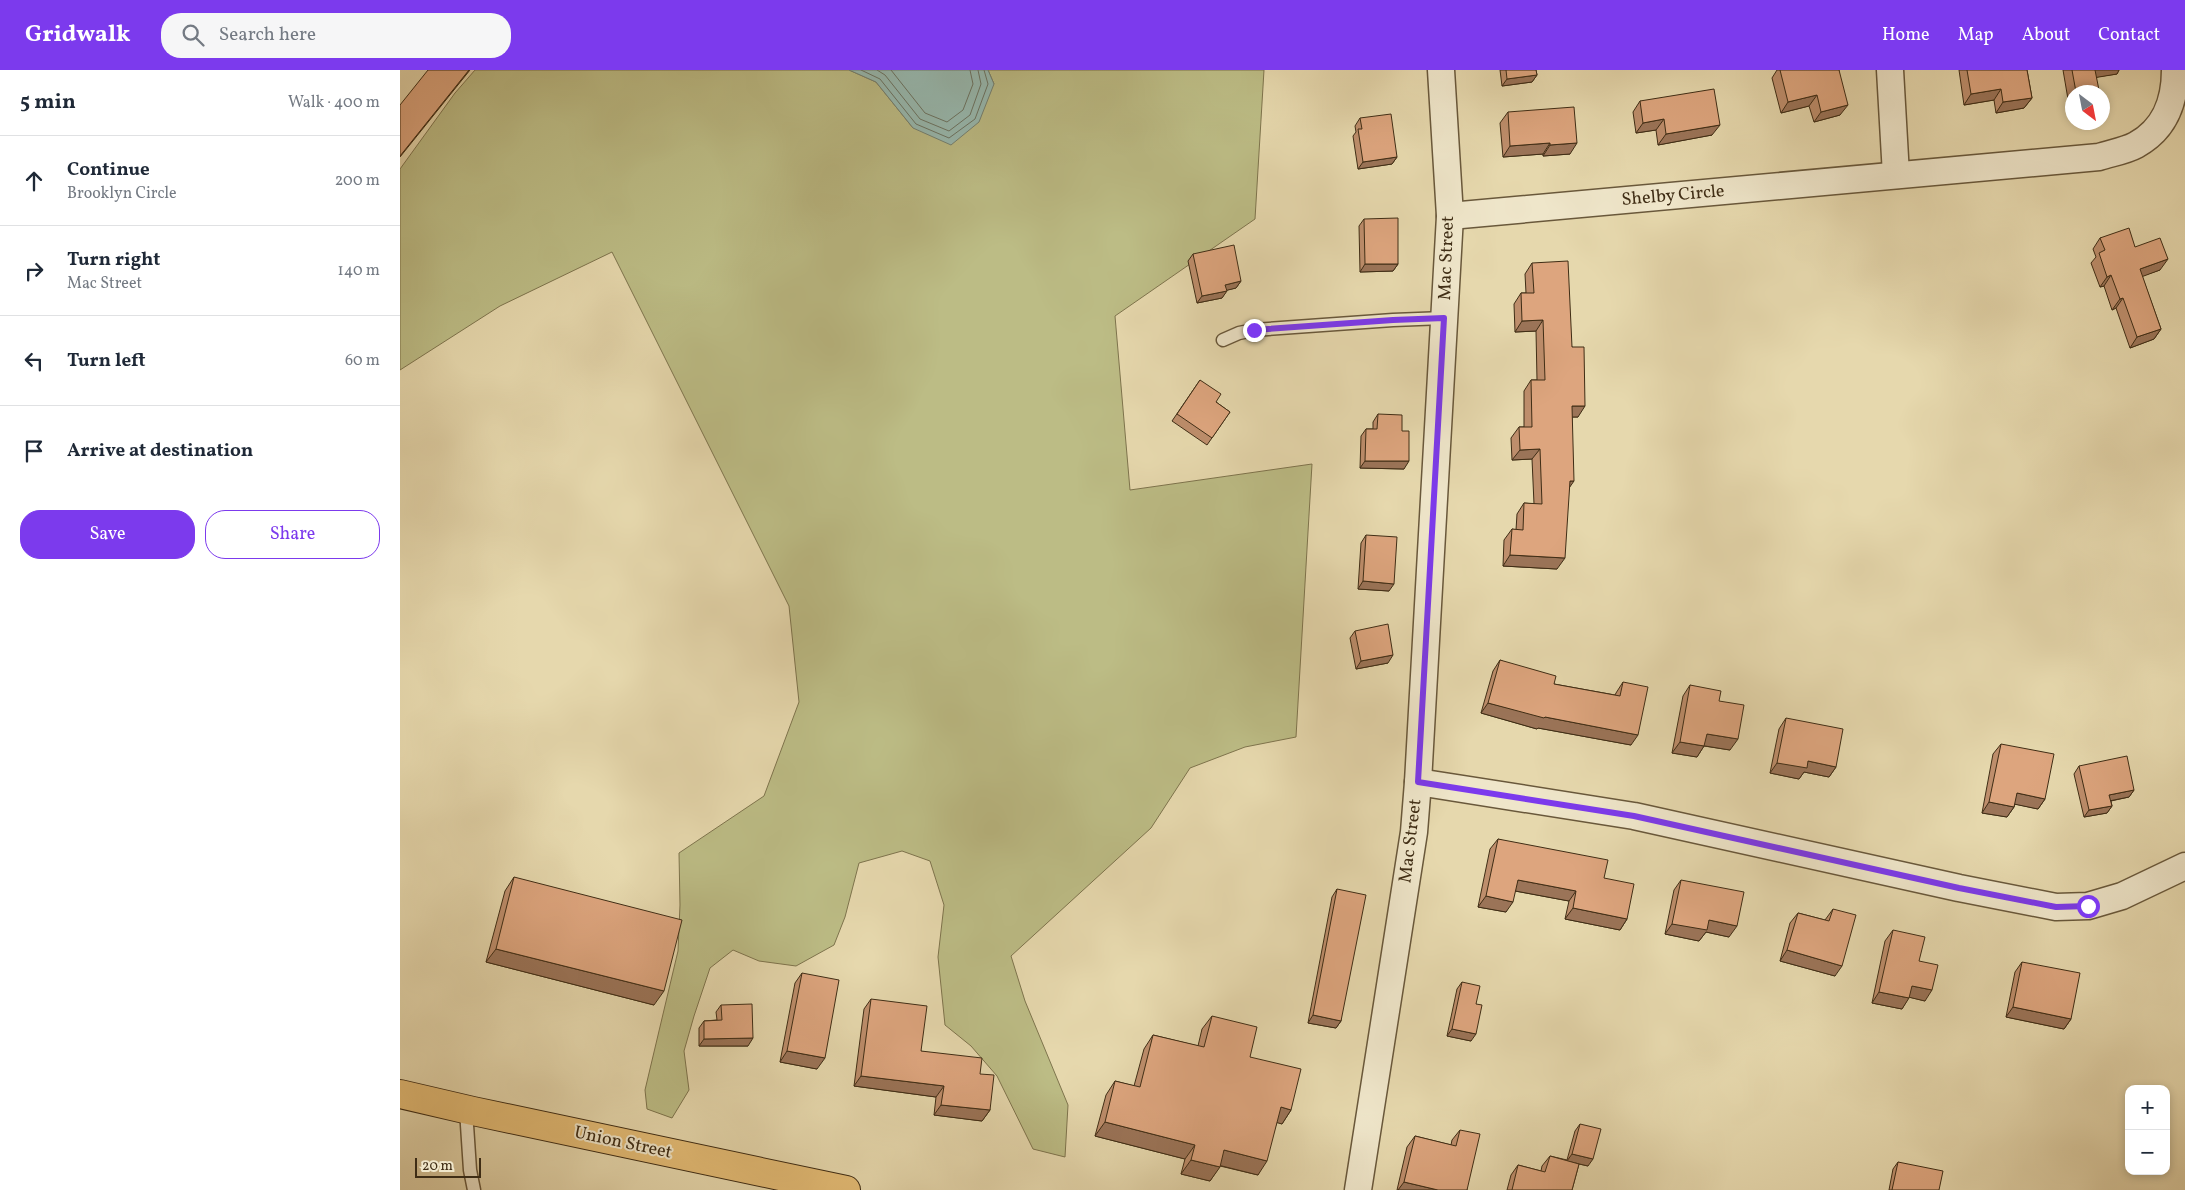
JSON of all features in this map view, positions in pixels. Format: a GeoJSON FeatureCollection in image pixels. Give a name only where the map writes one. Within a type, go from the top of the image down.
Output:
{"type":"FeatureCollection","features":[{"type":"Feature","properties":{"kind":"main road","name":"Union Street"},"geometry":{"type":"LineString","coordinates":[[400,1094],[466,1110],[846,1190]]}},
{"type":"Feature","properties":{"kind":"street","name":"Mac Street"},"geometry":{"type":"LineString","coordinates":[[1358,1190],[1413,841],[1418,782],[1450,216],[1441,70]]}},
{"type":"Feature","properties":{"kind":"street"},"geometry":{"type":"LineString","coordinates":[[1890,70],[1896,175]]}},
{"type":"Feature","properties":{"kind":"street","name":"Shelby Circle"},"geometry":{"type":"LineString","coordinates":[[1450,216],[2099,157],[2135,146],[2156,131],[2168,112],[2175,80],[2174,70]]}},
{"type":"Feature","properties":{"kind":"street"},"geometry":{"type":"LineString","coordinates":[[1418,782],[1634,816],[1959,888],[2056,907],[2088,906],[2122,896],[2185,866]]}},
{"type":"Feature","properties":{"kind":"lane"},"geometry":{"type":"LineString","coordinates":[[1223,340],[1239,333],[1254,330],[1444,318]]}},
{"type":"Feature","properties":{"kind":"lane"},"geometry":{"type":"LineString","coordinates":[[466,1110],[470,1170],[474,1190]]}},
{"type":"Feature","properties":{"kind":"green space"},"geometry":{"type":"Polygon","coordinates":[[[475,70],[849,70],[876,82],[913,128],[994,84],[988,70],[1264,70],[1255,219],[1115,316],[1130,490],[1312,464],[1296,737],[1245,747],[1190,768],[1151,828],[1011,956],[1025,1001],[1068,1105],[1065,1157],[1033,1149],[997,1076],[971,1046],[945,1025],[938,957],[944,905],[930,861],[902,851],[859,863],[845,917],[834,945],[796,966],[759,961],[733,950],[710,968],[684,1051],[689,1090],[672,1118],[647,1109],[645,1090],[678,951],[680,905],[679,853],[764,796],[799,702],[789,606],[612,252],[500,306],[400,370],[400,169],[455,93],[475,70]]]}},
{"type":"Feature","properties":{"kind":"water"},"geometry":{"type":"Polygon","coordinates":[[[849,70],[988,70],[994,84],[979,122],[951,145],[913,128],[876,82],[849,70]]]}},
{"type":"Feature","properties":{"kind":"building"},"geometry":{"type":"Polygon","coordinates":[[[428,70],[469,70],[400,156],[400,105],[428,70]]]}},
{"type":"Feature","properties":{"kind":"building"},"geometry":{"type":"Polygon","coordinates":[[[1506,70],[1536,70],[1537,75],[1507,79],[1506,70]]]}},
{"type":"Feature","properties":{"kind":"building"},"geometry":{"type":"Polygon","coordinates":[[[1780,70],[1839,70],[1848,105],[1821,112],[1817,95],[1788,102],[1780,70]]]}},
{"type":"Feature","properties":{"kind":"building"},"geometry":{"type":"Polygon","coordinates":[[[1967,70],[2027,70],[2032,98],[2003,102],[2001,89],[1971,94],[1967,70]]]}},
{"type":"Feature","properties":{"kind":"building"},"geometry":{"type":"Polygon","coordinates":[[[2072,70],[2095,70],[2098,85],[2075,85],[2072,70]]]}},
{"type":"Feature","properties":{"kind":"building"},"geometry":{"type":"Polygon","coordinates":[[[1714,89],[1720,125],[1666,134],[1664,119],[1643,123],[1640,101],[1714,89]]]}},
{"type":"Feature","properties":{"kind":"building"},"geometry":{"type":"Polygon","coordinates":[[[1574,107],[1577,143],[1510,146],[1508,112],[1574,107]]]}},
{"type":"Feature","properties":{"kind":"building"},"geometry":{"type":"Polygon","coordinates":[[[1391,114],[1397,157],[1363,162],[1358,129],[1362,129],[1360,118],[1391,114]]]}},
{"type":"Feature","properties":{"kind":"building"},"geometry":{"type":"Polygon","coordinates":[[[1398,218],[1398,264],[1365,264],[1364,219],[1398,218]]]}},
{"type":"Feature","properties":{"kind":"building"},"geometry":{"type":"Polygon","coordinates":[[[2129,228],[2135,247],[2160,238],[2168,259],[2140,269],[2161,329],[2137,337],[2123,298],[2120,299],[2111,275],[2107,277],[2099,253],[2105,250],[2100,238],[2129,228]]]}},
{"type":"Feature","properties":{"kind":"building"},"geometry":{"type":"Polygon","coordinates":[[[1234,245],[1241,281],[1225,285],[1227,291],[1202,296],[1193,254],[1234,245]]]}},
{"type":"Feature","properties":{"kind":"building"},"geometry":{"type":"Polygon","coordinates":[[[1568,261],[1572,347],[1584,347],[1585,406],[1572,406],[1574,481],[1570,481],[1565,558],[1510,555],[1512,529],[1523,530],[1524,503],[1542,504],[1540,449],[1520,450],[1519,427],[1532,427],[1531,380],[1545,380],[1543,320],[1522,321],[1521,293],[1534,293],[1532,263],[1568,261]]]}},
{"type":"Feature","properties":{"kind":"building"},"geometry":{"type":"Polygon","coordinates":[[[1200,380],[1221,394],[1216,402],[1230,412],[1212,438],[1177,414],[1200,380]]]}},
{"type":"Feature","properties":{"kind":"building"},"geometry":{"type":"Polygon","coordinates":[[[1378,414],[1402,415],[1402,431],[1409,431],[1409,461],[1365,461],[1366,429],[1377,429],[1378,414]]]}},
{"type":"Feature","properties":{"kind":"building"},"geometry":{"type":"Polygon","coordinates":[[[1366,535],[1397,537],[1394,584],[1363,581],[1366,535]]]}},
{"type":"Feature","properties":{"kind":"building"},"geometry":{"type":"Polygon","coordinates":[[[1388,624],[1393,655],[1361,661],[1355,631],[1388,624]]]}},
{"type":"Feature","properties":{"kind":"building"},"geometry":{"type":"Polygon","coordinates":[[[1500,660],[1556,676],[1554,684],[1620,696],[1623,682],[1648,687],[1638,735],[1544,718],[1488,703],[1500,660]]]}},
{"type":"Feature","properties":{"kind":"building"},"geometry":{"type":"Polygon","coordinates":[[[1690,685],[1721,691],[1719,701],[1744,705],[1738,739],[1707,734],[1704,746],[1680,742],[1690,685]]]}},
{"type":"Feature","properties":{"kind":"building"},"geometry":{"type":"Polygon","coordinates":[[[1786,718],[1843,729],[1836,767],[1808,761],[1807,768],[1777,763],[1786,718]]]}},
{"type":"Feature","properties":{"kind":"building"},"geometry":{"type":"Polygon","coordinates":[[[2001,744],[2054,754],[2045,799],[2017,793],[2014,807],[1989,802],[2001,744]]]}},
{"type":"Feature","properties":{"kind":"building"},"geometry":{"type":"Polygon","coordinates":[[[2127,756],[2134,790],[2109,795],[2112,806],[2089,810],[2079,766],[2127,756]]]}},
{"type":"Feature","properties":{"kind":"building"},"geometry":{"type":"Polygon","coordinates":[[[1498,839],[1608,860],[1604,878],[1634,884],[1627,919],[1573,908],[1576,891],[1518,880],[1513,902],[1486,896],[1498,839]]]}},
{"type":"Feature","properties":{"kind":"building"},"geometry":{"type":"Polygon","coordinates":[[[514,877],[682,920],[664,991],[496,949],[514,877]]]}},
{"type":"Feature","properties":{"kind":"building"},"geometry":{"type":"Polygon","coordinates":[[[1681,880],[1744,892],[1737,926],[1709,920],[1707,930],[1672,924],[1681,880]]]}},
{"type":"Feature","properties":{"kind":"building"},"geometry":{"type":"Polygon","coordinates":[[[1337,889],[1366,895],[1341,1021],[1313,1015],[1337,889]]]}},
{"type":"Feature","properties":{"kind":"building"},"geometry":{"type":"Polygon","coordinates":[[[1833,909],[1856,915],[1842,966],[1787,950],[1798,913],[1829,921],[1833,909]]]}},
{"type":"Feature","properties":{"kind":"building"},"geometry":{"type":"Polygon","coordinates":[[[1893,930],[1925,937],[1919,961],[1938,965],[1932,990],[1912,986],[1909,998],[1879,992],[1893,930]]]}},
{"type":"Feature","properties":{"kind":"building"},"geometry":{"type":"Polygon","coordinates":[[[2022,962],[2080,973],[2071,1019],[2013,1007],[2022,962]]]}},
{"type":"Feature","properties":{"kind":"building"},"geometry":{"type":"Polygon","coordinates":[[[802,973],[839,980],[825,1058],[787,1051],[802,973]]]}},
{"type":"Feature","properties":{"kind":"building"},"geometry":{"type":"Polygon","coordinates":[[[1462,982],[1480,986],[1476,1004],[1482,1005],[1476,1034],[1452,1029],[1462,982]]]}},
{"type":"Feature","properties":{"kind":"building"},"geometry":{"type":"Polygon","coordinates":[[[871,999],[927,1006],[921,1051],[982,1058],[980,1074],[994,1075],[990,1110],[941,1105],[944,1086],[861,1076],[871,999]]]}},
{"type":"Feature","properties":{"kind":"building"},"geometry":{"type":"Polygon","coordinates":[[[752,1004],[753,1038],[704,1039],[704,1021],[722,1020],[721,1005],[752,1004]]]}},
{"type":"Feature","properties":{"kind":"building"},"geometry":{"type":"Polygon","coordinates":[[[1212,1016],[1257,1027],[1250,1057],[1301,1069],[1291,1110],[1281,1107],[1267,1161],[1224,1150],[1220,1167],[1191,1160],[1195,1145],[1105,1122],[1115,1081],[1140,1087],[1153,1035],[1204,1047],[1212,1016]]]}},
{"type":"Feature","properties":{"kind":"building"},"geometry":{"type":"Polygon","coordinates":[[[1580,1124],[1601,1129],[1593,1159],[1572,1154],[1580,1124]]]}},
{"type":"Feature","properties":{"kind":"building"},"geometry":{"type":"Polygon","coordinates":[[[1460,1130],[1480,1134],[1467,1190],[1438,1190],[1404,1182],[1415,1136],[1456,1146],[1460,1130]]]}},
{"type":"Feature","properties":{"kind":"building"},"geometry":{"type":"Polygon","coordinates":[[[1550,1156],[1579,1164],[1572,1190],[1512,1190],[1518,1165],[1545,1172],[1550,1156]]]}},
{"type":"Feature","properties":{"kind":"building"},"geometry":{"type":"Polygon","coordinates":[[[1898,1162],[1943,1171],[1939,1190],[1892,1190],[1898,1162]]]}},
{"type":"Feature","properties":{"kind":"route"},"geometry":{"type":"LineString","coordinates":[[1254,330],[1444,318],[1418,782],[1634,816],[1959,888],[2056,907],[2088,906]]}}]}
